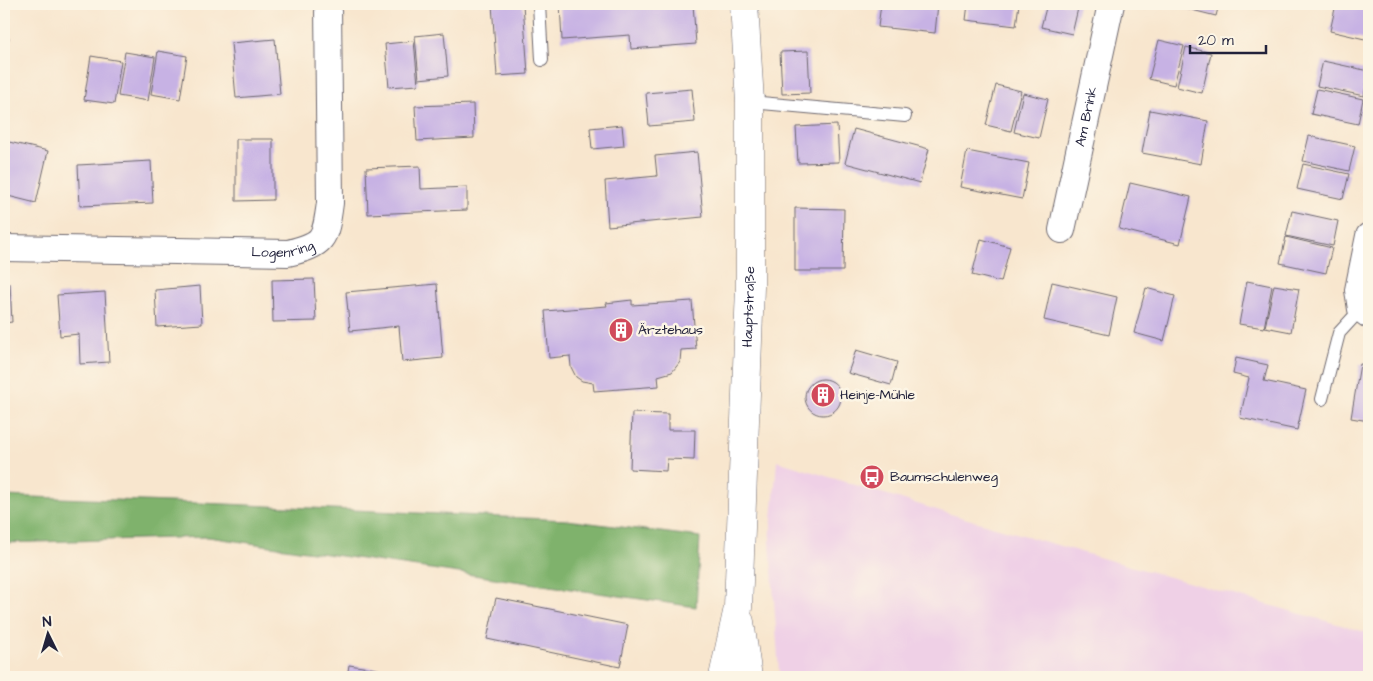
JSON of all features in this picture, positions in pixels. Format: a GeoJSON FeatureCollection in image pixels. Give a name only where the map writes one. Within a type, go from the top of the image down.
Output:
{"type":"FeatureCollection","features":[{"type":"Feature","properties":{"kind":"main road","name":"Hauptstraße"},"geometry":{"type":"LineString","coordinates":[[723,677],[738,608],[750,287],[750,102],[744,4]]}},
{"type":"Feature","properties":{"kind":"main road","name":"Hauptstraße"},"geometry":{"type":"LineString","coordinates":[[738,608],[748,677]]}},
{"type":"Feature","properties":{"kind":"street","name":"Logenring"},"geometry":{"type":"LineString","coordinates":[[4,248],[288,253],[305,249],[319,242],[327,225],[330,203],[328,4]]}},
{"type":"Feature","properties":{"kind":"street","name":"Am Brink"},"geometry":{"type":"LineString","coordinates":[[1062,230],[1111,4]]}},
{"type":"Feature","properties":{"kind":"street"},"geometry":{"type":"LineString","coordinates":[[1365,312],[1358,290],[1369,236]]}},
{"type":"Feature","properties":{"kind":"lane"},"geometry":{"type":"LineString","coordinates":[[539,4],[542,60]]}},
{"type":"Feature","properties":{"kind":"lane"},"geometry":{"type":"LineString","coordinates":[[750,102],[905,116]]}},
{"type":"Feature","properties":{"kind":"lane"},"geometry":{"type":"LineString","coordinates":[[1322,399],[1339,333],[1365,312]]}},
{"type":"Feature","properties":{"kind":"shaded area"},"geometry":{"type":"Polygon","coordinates":[[[777,461],[1091,555],[1369,633],[1369,677],[783,677],[779,673],[770,542],[777,461]]]}},
{"type":"Feature","properties":{"kind":"green space"},"geometry":{"type":"Polygon","coordinates":[[[4,496],[567,520],[700,537],[696,607],[208,537],[4,543],[4,496]]]}},
{"type":"Feature","properties":{"kind":"building"},"geometry":{"type":"Polygon","coordinates":[[[492,4],[523,4],[528,74],[497,76],[492,4]]]}},
{"type":"Feature","properties":{"kind":"building"},"geometry":{"type":"Polygon","coordinates":[[[560,4],[693,4],[696,44],[631,49],[630,35],[562,40],[560,4]]]}},
{"type":"Feature","properties":{"kind":"building"},"geometry":{"type":"Polygon","coordinates":[[[881,4],[938,4],[935,33],[878,27],[881,4]]]}},
{"type":"Feature","properties":{"kind":"building"},"geometry":{"type":"Polygon","coordinates":[[[968,4],[1019,4],[1016,26],[966,20],[968,4]]]}},
{"type":"Feature","properties":{"kind":"building"},"geometry":{"type":"Polygon","coordinates":[[[1047,4],[1079,4],[1072,34],[1041,27],[1047,4]]]}},
{"type":"Feature","properties":{"kind":"building"},"geometry":{"type":"Polygon","coordinates":[[[1168,4],[1191,4],[1190,10],[1168,4]]]}},
{"type":"Feature","properties":{"kind":"building"},"geometry":{"type":"Polygon","coordinates":[[[1193,4],[1219,4],[1216,16],[1192,10],[1193,4]]]}},
{"type":"Feature","properties":{"kind":"building"},"geometry":{"type":"Polygon","coordinates":[[[1336,4],[1369,4],[1369,40],[1330,31],[1336,4]]]}},
{"type":"Feature","properties":{"kind":"building"},"geometry":{"type":"Polygon","coordinates":[[[444,33],[448,76],[419,79],[415,36],[444,33]]]}},
{"type":"Feature","properties":{"kind":"building"},"geometry":{"type":"Polygon","coordinates":[[[4,37],[9,38],[4,58],[4,37]]]}},
{"type":"Feature","properties":{"kind":"building"},"geometry":{"type":"Polygon","coordinates":[[[275,39],[280,94],[236,98],[231,43],[275,39]]]}},
{"type":"Feature","properties":{"kind":"building"},"geometry":{"type":"Polygon","coordinates":[[[1159,40],[1184,46],[1174,85],[1149,79],[1159,40]]]}},
{"type":"Feature","properties":{"kind":"building"},"geometry":{"type":"Polygon","coordinates":[[[414,41],[418,85],[389,87],[385,44],[414,41]]]}},
{"type":"Feature","properties":{"kind":"building"},"geometry":{"type":"Polygon","coordinates":[[[1186,47],[1211,53],[1202,93],[1177,87],[1186,47]]]}},
{"type":"Feature","properties":{"kind":"building"},"geometry":{"type":"Polygon","coordinates":[[[158,51],[187,56],[180,99],[151,94],[158,51]]]}},
{"type":"Feature","properties":{"kind":"building"},"geometry":{"type":"Polygon","coordinates":[[[808,51],[810,93],[782,94],[780,52],[808,51]]]}},
{"type":"Feature","properties":{"kind":"building"},"geometry":{"type":"Polygon","coordinates":[[[125,52],[155,57],[148,101],[118,96],[125,52]]]}},
{"type":"Feature","properties":{"kind":"building"},"geometry":{"type":"Polygon","coordinates":[[[91,56],[121,61],[114,104],[84,100],[91,56]]]}},
{"type":"Feature","properties":{"kind":"building"},"geometry":{"type":"Polygon","coordinates":[[[1323,61],[1369,71],[1364,96],[1317,86],[1323,61]]]}},
{"type":"Feature","properties":{"kind":"building"},"geometry":{"type":"Polygon","coordinates":[[[996,85],[1021,91],[1011,131],[986,125],[996,85]]]}},
{"type":"Feature","properties":{"kind":"building"},"geometry":{"type":"Polygon","coordinates":[[[692,89],[695,122],[649,126],[646,93],[692,89]]]}},
{"type":"Feature","properties":{"kind":"building"},"geometry":{"type":"Polygon","coordinates":[[[1317,89],[1363,99],[1358,124],[1311,114],[1317,89]]]}},
{"type":"Feature","properties":{"kind":"building"},"geometry":{"type":"Polygon","coordinates":[[[1023,93],[1048,99],[1039,138],[1014,132],[1023,93]]]}},
{"type":"Feature","properties":{"kind":"building"},"geometry":{"type":"Polygon","coordinates":[[[473,104],[474,138],[417,141],[415,106],[473,104]]]}},
{"type":"Feature","properties":{"kind":"building"},"geometry":{"type":"Polygon","coordinates":[[[1150,110],[1208,121],[1201,164],[1142,153],[1150,110]]]}},
{"type":"Feature","properties":{"kind":"building"},"geometry":{"type":"Polygon","coordinates":[[[622,125],[624,146],[592,149],[590,128],[622,125]]]}},
{"type":"Feature","properties":{"kind":"building"},"geometry":{"type":"Polygon","coordinates":[[[837,125],[839,162],[798,163],[796,127],[837,125]]]}},
{"type":"Feature","properties":{"kind":"building"},"geometry":{"type":"Polygon","coordinates":[[[854,129],[929,149],[920,183],[845,163],[854,129]]]}},
{"type":"Feature","properties":{"kind":"building"},"geometry":{"type":"Polygon","coordinates":[[[1309,136],[1355,146],[1349,171],[1303,161],[1309,136]]]}},
{"type":"Feature","properties":{"kind":"building"},"geometry":{"type":"Polygon","coordinates":[[[236,139],[273,139],[273,200],[236,201],[236,139]]]}},
{"type":"Feature","properties":{"kind":"building"},"geometry":{"type":"Polygon","coordinates":[[[9,142],[48,151],[36,203],[4,195],[4,162],[9,142]]]}},
{"type":"Feature","properties":{"kind":"building"},"geometry":{"type":"Polygon","coordinates":[[[967,151],[1029,163],[1022,199],[960,187],[967,151]]]}},
{"type":"Feature","properties":{"kind":"building"},"geometry":{"type":"Polygon","coordinates":[[[697,152],[703,217],[608,226],[605,181],[657,176],[655,156],[697,152]]]}},
{"type":"Feature","properties":{"kind":"building"},"geometry":{"type":"Polygon","coordinates":[[[151,161],[153,203],[80,206],[78,165],[151,161]]]}},
{"type":"Feature","properties":{"kind":"building"},"geometry":{"type":"Polygon","coordinates":[[[1303,164],[1349,174],[1343,199],[1297,189],[1303,164]]]}},
{"type":"Feature","properties":{"kind":"building"},"geometry":{"type":"Polygon","coordinates":[[[420,166],[421,189],[467,187],[467,210],[368,214],[366,168],[420,166]]]}},
{"type":"Feature","properties":{"kind":"building"},"geometry":{"type":"Polygon","coordinates":[[[1130,183],[1191,197],[1180,244],[1119,229],[1130,183]]]}},
{"type":"Feature","properties":{"kind":"building"},"geometry":{"type":"Polygon","coordinates":[[[795,208],[844,209],[843,271],[795,271],[795,208]]]}},
{"type":"Feature","properties":{"kind":"building"},"geometry":{"type":"Polygon","coordinates":[[[1292,211],[1338,221],[1333,246],[1286,236],[1292,211]]]}},
{"type":"Feature","properties":{"kind":"building"},"geometry":{"type":"Polygon","coordinates":[[[1286,237],[1332,248],[1326,273],[1280,263],[1286,237]]]}},
{"type":"Feature","properties":{"kind":"building"},"geometry":{"type":"Polygon","coordinates":[[[981,239],[1010,247],[1001,282],[972,275],[981,239]]]}},
{"type":"Feature","properties":{"kind":"building"},"geometry":{"type":"Polygon","coordinates":[[[314,279],[316,321],[273,322],[272,280],[314,279]]]}},
{"type":"Feature","properties":{"kind":"building"},"geometry":{"type":"Polygon","coordinates":[[[1247,281],[1272,286],[1264,328],[1239,324],[1247,281]]]}},
{"type":"Feature","properties":{"kind":"building"},"geometry":{"type":"Polygon","coordinates":[[[1052,282],[1117,297],[1109,335],[1044,320],[1052,282]]]}},
{"type":"Feature","properties":{"kind":"building"},"geometry":{"type":"Polygon","coordinates":[[[10,284],[12,322],[4,323],[4,285],[10,284]]]}},
{"type":"Feature","properties":{"kind":"building"},"geometry":{"type":"Polygon","coordinates":[[[437,284],[443,358],[402,362],[399,326],[350,331],[346,292],[437,284]]]}},
{"type":"Feature","properties":{"kind":"building"},"geometry":{"type":"Polygon","coordinates":[[[1274,285],[1299,289],[1291,332],[1265,327],[1274,285]]]}},
{"type":"Feature","properties":{"kind":"building"},"geometry":{"type":"Polygon","coordinates":[[[200,286],[202,324],[157,327],[155,290],[200,286]]]}},
{"type":"Feature","properties":{"kind":"building"},"geometry":{"type":"Polygon","coordinates":[[[1146,288],[1175,296],[1164,341],[1134,333],[1146,288]]]}},
{"type":"Feature","properties":{"kind":"building"},"geometry":{"type":"Polygon","coordinates":[[[105,292],[109,362],[80,364],[79,334],[60,336],[57,295],[105,292]]]}},
{"type":"Feature","properties":{"kind":"building","name":"Ärztehaus"},"geometry":{"type":"Polygon","coordinates":[[[632,300],[632,305],[692,301],[696,349],[681,350],[680,362],[672,372],[658,376],[659,386],[594,391],[593,383],[582,381],[576,377],[571,367],[570,356],[549,358],[545,311],[607,306],[606,303],[632,300]]]}},
{"type":"Feature","properties":{"kind":"building"},"geometry":{"type":"Polygon","coordinates":[[[856,350],[897,362],[891,385],[848,373],[856,350]]]}},
{"type":"Feature","properties":{"kind":"building"},"geometry":{"type":"Polygon","coordinates":[[[1236,358],[1268,365],[1264,381],[1306,390],[1297,430],[1240,418],[1249,378],[1233,374],[1236,358]]]}},
{"type":"Feature","properties":{"kind":"building"},"geometry":{"type":"Polygon","coordinates":[[[1360,364],[1369,365],[1369,421],[1351,418],[1360,364]]]}},
{"type":"Feature","properties":{"kind":"building","name":"Heinje-Mühle"},"geometry":{"type":"Polygon","coordinates":[[[823,379],[830,380],[836,384],[840,390],[840,404],[836,410],[830,414],[823,415],[816,414],[810,410],[806,404],[805,397],[806,390],[810,384],[816,380],[823,379]]]}},
{"type":"Feature","properties":{"kind":"building"},"geometry":{"type":"Polygon","coordinates":[[[632,413],[668,414],[668,430],[695,430],[694,460],[667,459],[666,471],[630,469],[632,413]]]}},
{"type":"Feature","properties":{"kind":"building"},"geometry":{"type":"Polygon","coordinates":[[[496,598],[628,625],[620,667],[487,639],[496,598]]]}},
{"type":"Feature","properties":{"kind":"building"},"geometry":{"type":"Polygon","coordinates":[[[349,665],[424,676],[424,677],[347,677],[349,665]]]}},
{"type":"Feature","properties":{"kind":"place","name":"Ärztehaus"},"geometry":{"type":"Point","coordinates":[621,330]}},
{"type":"Feature","properties":{"kind":"place","name":"Heinje-Mühle"},"geometry":{"type":"Point","coordinates":[823,395]}},
{"type":"Feature","properties":{"kind":"place","name":"Baumschulenweg"},"geometry":{"type":"Point","coordinates":[872,477]}}]}
